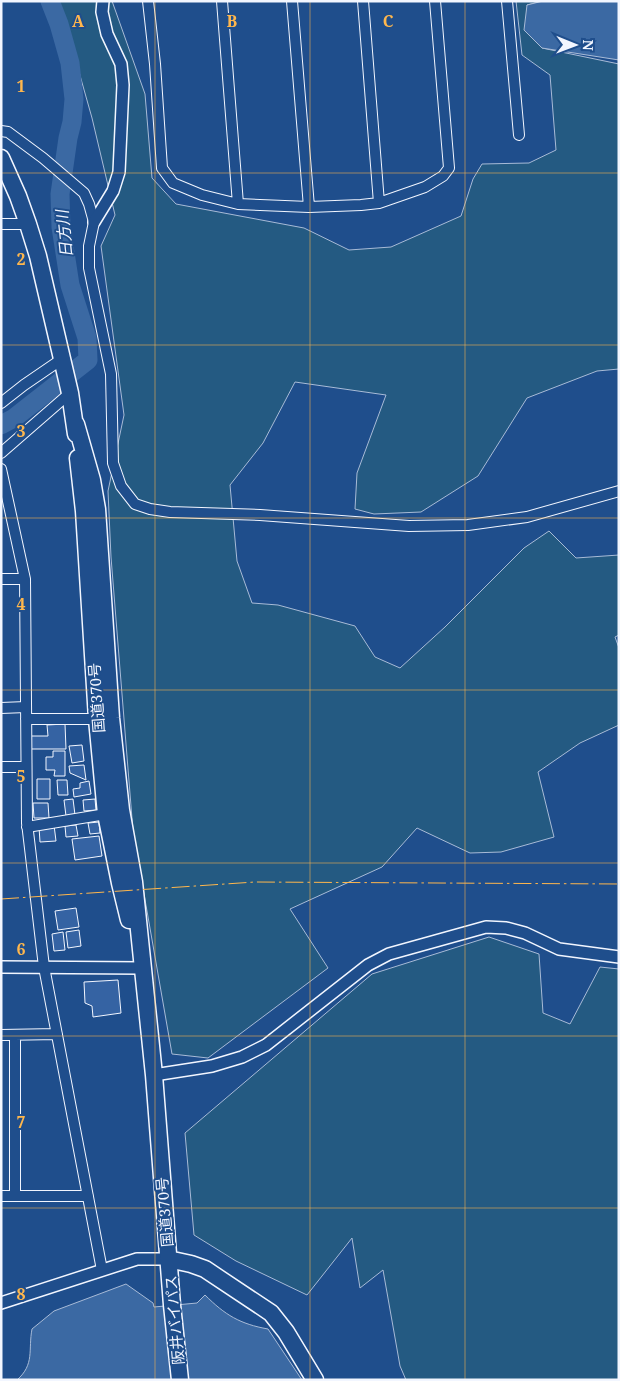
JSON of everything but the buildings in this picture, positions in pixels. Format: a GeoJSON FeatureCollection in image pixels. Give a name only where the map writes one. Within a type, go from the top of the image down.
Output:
{"type":"FeatureCollection","features":[{"type":"Feature","properties":{"kind":"highway","name":"国道370号"},"geometry":{"type":"LineString","coordinates":[[1,158],[18,196],[38,256],[76,424],[92,480],[97,509],[111,718],[121,810],[134,882],[154,1075],[168,1259],[205,1269],[271,1312],[286,1332],[315,1380]]}},
{"type":"Feature","properties":{"kind":"highway","name":"国道370号"},"geometry":{"type":"LineString","coordinates":[[76,424],[97,719],[106,814],[120,883],[142,968]]}},
{"type":"Feature","properties":{"kind":"highway","name":"阪井バイパス"},"geometry":{"type":"LineString","coordinates":[[168,1259],[180,1380]]}},
{"type":"Feature","properties":{"kind":"street"},"geometry":{"type":"LineString","coordinates":[[103,1],[102,12],[107,34],[121,64],[123,85],[118,172],[113,191],[94,222],[89,246],[89,268],[111,374],[113,463],[121,486],[135,504],[150,509],[170,512],[260,515],[418,526],[468,525],[527,516],[619,491]]}},
{"type":"Feature","properties":{"kind":"street"},"geometry":{"type":"LineString","coordinates":[[148,1],[155,64],[162,168],[173,183],[202,195],[238,204],[309,207],[378,203],[425,187],[443,176],[450,168],[435,1]]}},
{"type":"Feature","properties":{"kind":"street"},"geometry":{"type":"LineString","coordinates":[[222,1],[238,204]]}},
{"type":"Feature","properties":{"kind":"street"},"geometry":{"type":"LineString","coordinates":[[292,1],[309,207]]}},
{"type":"Feature","properties":{"kind":"street"},"geometry":{"type":"LineString","coordinates":[[363,1],[378,203]]}},
{"type":"Feature","properties":{"kind":"street"},"geometry":{"type":"LineString","coordinates":[[507,1],[519,135]]}},
{"type":"Feature","properties":{"kind":"street"},"geometry":{"type":"LineString","coordinates":[[1,131],[8,132],[43,158],[84,193],[90,204],[94,222]]}},
{"type":"Feature","properties":{"kind":"street"},"geometry":{"type":"LineString","coordinates":[[1,224],[28,224]]}},
{"type":"Feature","properties":{"kind":"street"},"geometry":{"type":"LineString","coordinates":[[1,403],[24,385],[63,361]]}},
{"type":"Feature","properties":{"kind":"street"},"geometry":{"type":"LineString","coordinates":[[1,454],[69,390]]}},
{"type":"Feature","properties":{"kind":"street"},"geometry":{"type":"LineString","coordinates":[[1,469],[25,579],[27,827],[44,967],[102,1270]]}},
{"type":"Feature","properties":{"kind":"street"},"geometry":{"type":"LineString","coordinates":[[1,579],[25,579]]}},
{"type":"Feature","properties":{"kind":"street"},"geometry":{"type":"LineString","coordinates":[[1,708],[26,707]]}},
{"type":"Feature","properties":{"kind":"street"},"geometry":{"type":"LineString","coordinates":[[26,718],[97,719]]}},
{"type":"Feature","properties":{"kind":"street"},"geometry":{"type":"LineString","coordinates":[[1,767],[26,767]]}},
{"type":"Feature","properties":{"kind":"street"},"geometry":{"type":"LineString","coordinates":[[27,827],[106,814]]}},
{"type":"Feature","properties":{"kind":"street"},"geometry":{"type":"LineString","coordinates":[[154,1075],[212,1066],[242,1057],[266,1045],[368,965],[389,954],[486,927],[506,928],[525,933],[559,949],[619,957]]}},
{"type":"Feature","properties":{"kind":"street"},"geometry":{"type":"LineString","coordinates":[[1,967],[142,968]]}},
{"type":"Feature","properties":{"kind":"street"},"geometry":{"type":"LineString","coordinates":[[1,1035],[57,1034]]}},
{"type":"Feature","properties":{"kind":"street"},"geometry":{"type":"LineString","coordinates":[[15,1035],[15,1196]]}},
{"type":"Feature","properties":{"kind":"street"},"geometry":{"type":"LineString","coordinates":[[1,1196],[88,1196]]}},
{"type":"Feature","properties":{"kind":"street"},"geometry":{"type":"LineString","coordinates":[[1,1303],[137,1259],[168,1259]]}},
{"type":"Feature","properties":{"kind":"shaded area"},"geometry":{"type":"Polygon","coordinates":[[[59,1],[112,1],[145,94],[152,178],[176,204],[304,228],[349,250],[391,247],[461,216],[473,179],[482,164],[529,163],[556,150],[550,75],[522,55],[516,1],[543,1],[527,5],[542,48],[619,64],[619,369],[597,371],[527,398],[478,476],[421,512],[374,514],[355,509],[357,473],[386,395],[295,382],[263,443],[230,485],[237,561],[252,603],[278,605],[355,626],[375,657],[400,668],[445,627],[524,548],[549,531],[576,558],[619,555],[619,635],[615,637],[619,648],[619,725],[580,743],[538,772],[554,837],[501,852],[470,853],[417,828],[382,867],[290,909],[328,968],[208,1058],[172,1054],[133,831],[111,557],[108,491],[124,415],[101,246],[115,215],[92,118],[59,1]]]}},
{"type":"Feature","properties":{"kind":"shaded area"},"geometry":{"type":"Polygon","coordinates":[[[543,1],[619,1],[619,60],[542,48],[524,30],[527,5],[543,1]]]}},
{"type":"Feature","properties":{"kind":"shaded area"},"geometry":{"type":"Polygon","coordinates":[[[489,937],[539,954],[543,1013],[570,1024],[600,967],[619,969],[619,1380],[406,1380],[400,1366],[383,1270],[360,1288],[352,1238],[307,1295],[236,1261],[194,1235],[185,1133],[372,974],[489,937]]]}},
{"type":"Feature","properties":{"kind":"shaded area"},"geometry":{"type":"Polygon","coordinates":[[[126,1284],[153,1303],[154,1307],[197,1303],[205,1295],[234,1318],[268,1329],[302,1380],[17,1380],[23,1374],[29,1362],[32,1329],[54,1311],[126,1284]]]}},
{"type":"Feature","properties":{"kind":"waterway","name":"日方川"},"geometry":{"type":"LineString","coordinates":[[1,425],[14,418],[88,360],[87,338],[70,285],[61,227],[60,194],[74,99],[70,63],[59,24],[50,1]]}},
{"type":"Feature","properties":{"kind":"power"},"geometry":{"type":"LineString","coordinates":[[1,899],[255,882],[619,884]]}}]}
